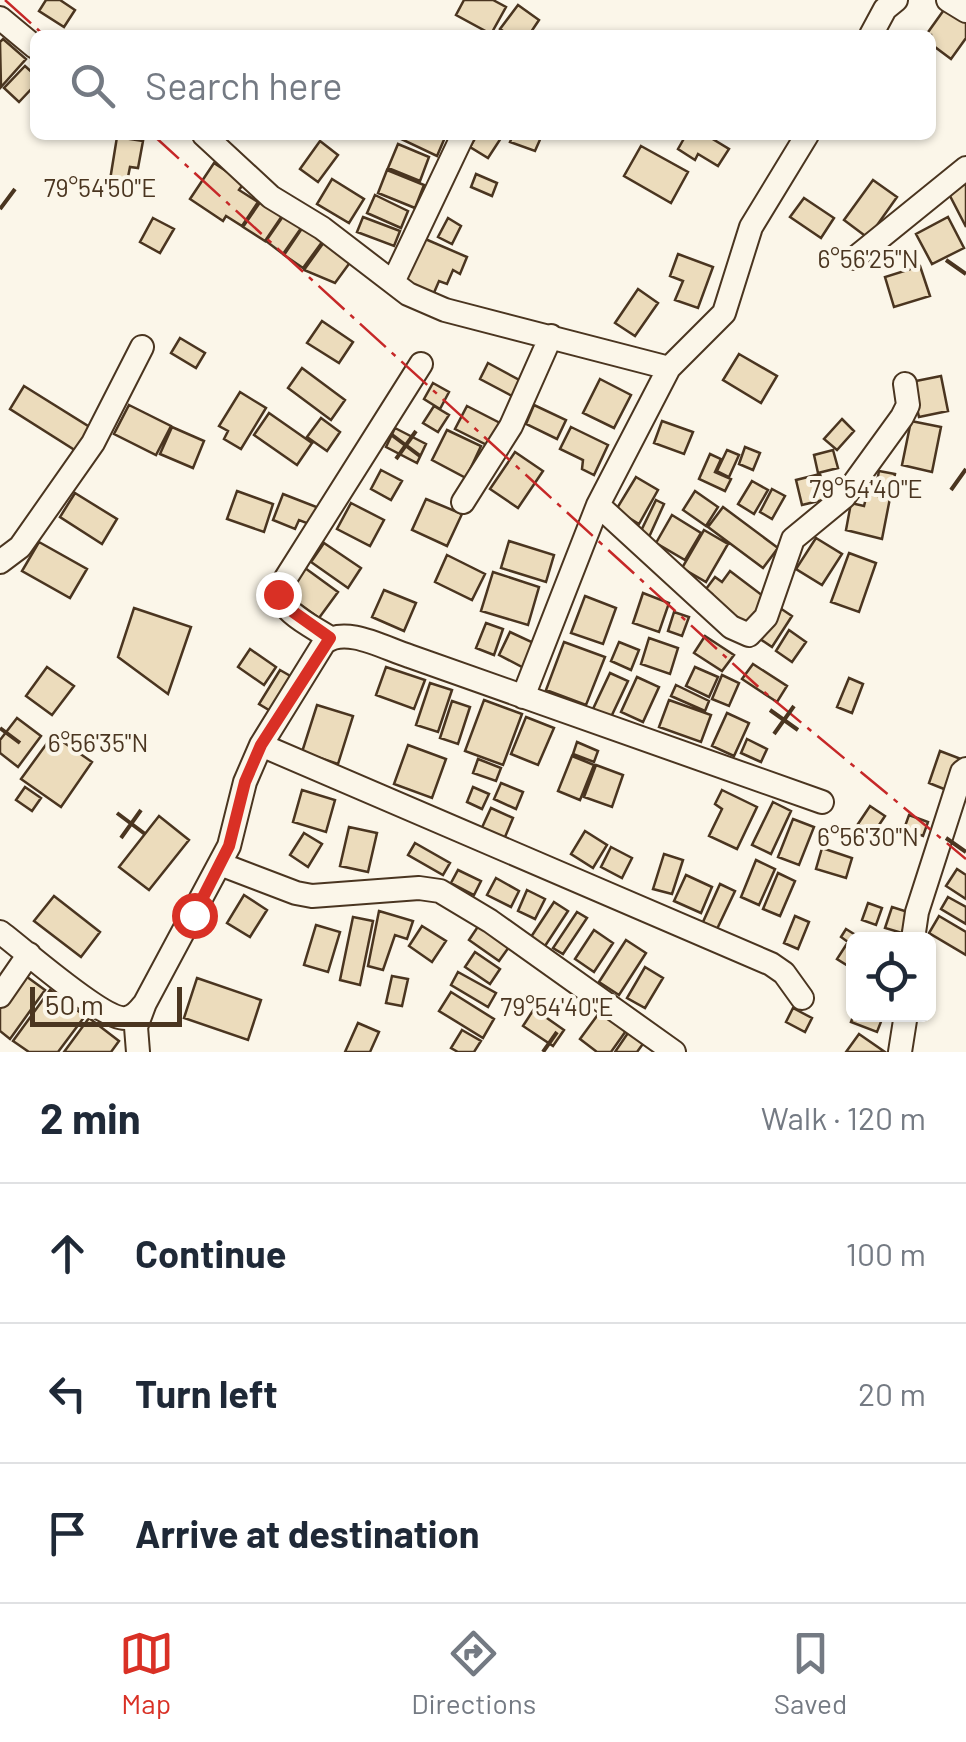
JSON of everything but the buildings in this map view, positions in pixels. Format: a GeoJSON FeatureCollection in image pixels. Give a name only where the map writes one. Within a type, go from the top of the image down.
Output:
{"type":"FeatureCollection","features":[{"type":"Feature","properties":{"kind":"street"},"geometry":{"type":"LineString","coordinates":[[874,30],[885,9],[896,0]]}},
{"type":"Feature","properties":{"kind":"street"},"geometry":{"type":"LineString","coordinates":[[948,0],[966,11]]}},
{"type":"Feature","properties":{"kind":"street"},"geometry":{"type":"LineString","coordinates":[[0,18],[30,43]]}},
{"type":"Feature","properties":{"kind":"street"},"geometry":{"type":"LineString","coordinates":[[209,140],[271,197],[322,228],[408,294],[445,310],[669,368]]}},
{"type":"Feature","properties":{"kind":"street"},"geometry":{"type":"LineString","coordinates":[[394,280],[461,140]]}},
{"type":"Feature","properties":{"kind":"street"},"geometry":{"type":"LineString","coordinates":[[523,697],[598,504],[669,368],[724,314],[751,227],[804,140]]}},
{"type":"Feature","properties":{"kind":"street"},"geometry":{"type":"LineString","coordinates":[[855,258],[966,168]]}},
{"type":"Feature","properties":{"kind":"street"},"geometry":{"type":"LineString","coordinates":[[463,502],[511,426],[551,336]]}},
{"type":"Feature","properties":{"kind":"street"},"geometry":{"type":"LineString","coordinates":[[0,562],[20,547],[93,443],[142,347]]}},
{"type":"Feature","properties":{"kind":"street"},"geometry":{"type":"LineString","coordinates":[[421,364],[279,589],[279,599],[285,606],[330,638],[350,636],[822,802]]}},
{"type":"Feature","properties":{"kind":"street"},"geometry":{"type":"LineString","coordinates":[[598,504],[731,627],[749,635],[766,616],[793,539],[844,496],[902,417],[908,405],[905,384]]}},
{"type":"Feature","properties":{"kind":"street"},"geometry":{"type":"LineString","coordinates":[[138,1052],[136,1027],[145,1004],[229,846],[245,782],[261,745],[330,638]]}},
{"type":"Feature","properties":{"kind":"street"},"geometry":{"type":"LineString","coordinates":[[261,745],[771,964],[784,972],[802,998]]}},
{"type":"Feature","properties":{"kind":"street"},"geometry":{"type":"LineString","coordinates":[[914,932],[966,769]]}},
{"type":"Feature","properties":{"kind":"street"},"geometry":{"type":"LineString","coordinates":[[220,864],[312,896],[418,888],[440,890],[490,920],[674,1052]]}},
{"type":"Feature","properties":{"kind":"street"},"geometry":{"type":"LineString","coordinates":[[0,932],[102,1011],[126,1018],[145,1004]]}},
{"type":"Feature","properties":{"kind":"street"},"geometry":{"type":"LineString","coordinates":[[0,996],[29,954]]}},
{"type":"Feature","properties":{"kind":"street"},"geometry":{"type":"LineString","coordinates":[[900,1052],[905,1022]]}},
{"type":"Feature","properties":{"kind":"power"},"geometry":{"type":"LineString","coordinates":[[5,0],[38,30]]}},
{"type":"Feature","properties":{"kind":"power"},"geometry":{"type":"LineString","coordinates":[[158,140],[763,691],[966,859]]}},
{"type":"Feature","properties":{"kind":"route"},"geometry":{"type":"LineString","coordinates":[[194,915],[229,846],[245,782],[261,745],[330,638],[285,606],[278,594]]}}]}
